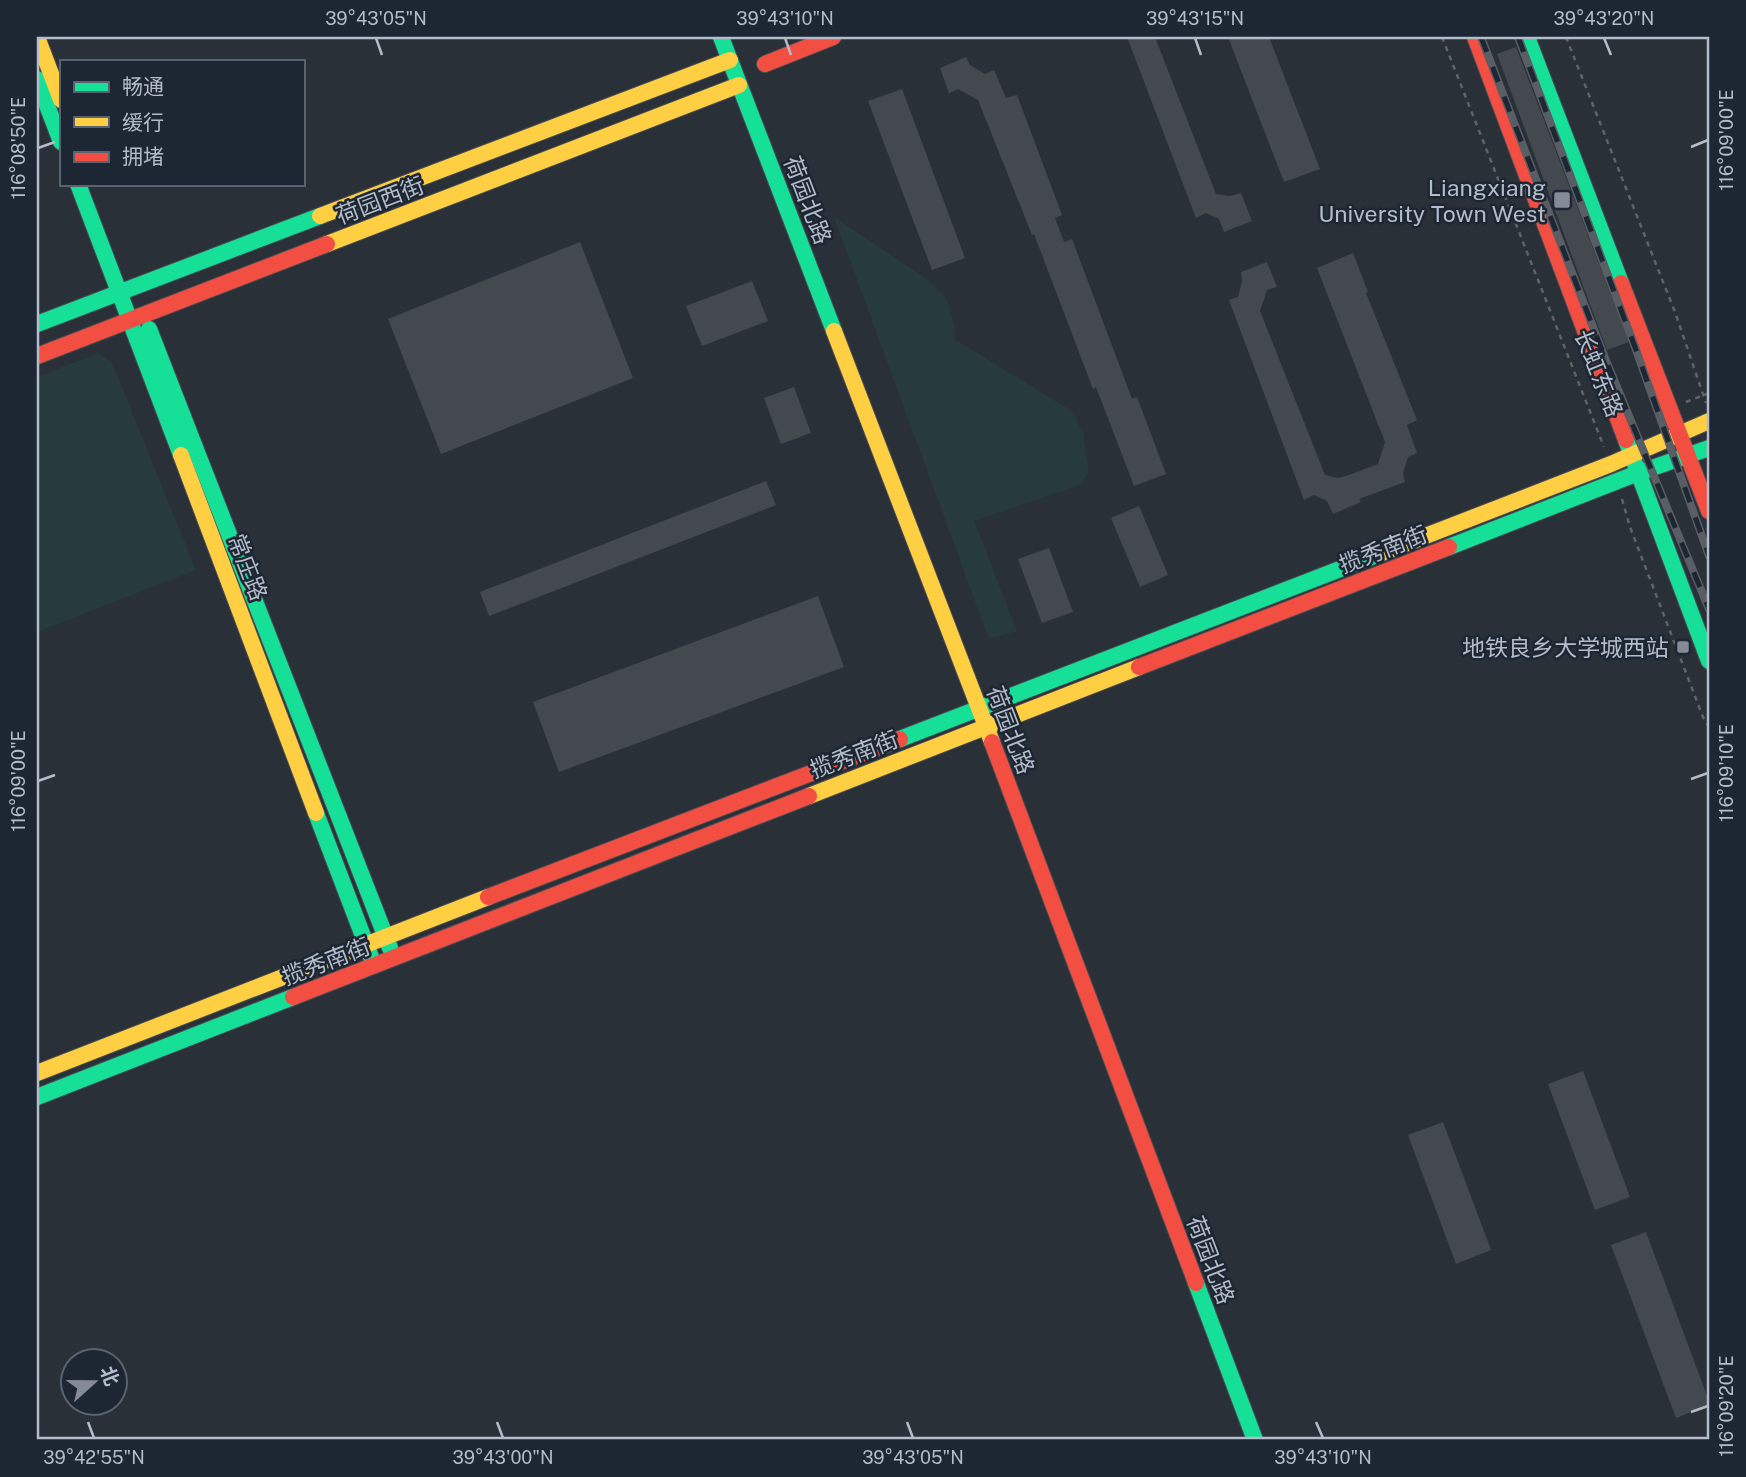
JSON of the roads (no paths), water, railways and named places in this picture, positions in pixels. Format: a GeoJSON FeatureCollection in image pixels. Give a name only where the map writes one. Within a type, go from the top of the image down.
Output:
{"type":"FeatureCollection","features":[{"type":"Feature","properties":{"kind":"street"},"geometry":{"type":"LineString","coordinates":[[37,37],[60,97]]}},
{"type":"Feature","properties":{"kind":"street","name":"荷园北路"},"geometry":{"type":"LineString","coordinates":[[721,37],[986,727],[1255,1440]]}},
{"type":"Feature","properties":{"kind":"street"},"geometry":{"type":"LineString","coordinates":[[765,64],[833,37]]}},
{"type":"Feature","properties":{"kind":"street","name":"长虹东路"},"geometry":{"type":"LineString","coordinates":[[1475,37],[1709,661]]}},
{"type":"Feature","properties":{"kind":"street"},"geometry":{"type":"LineString","coordinates":[[1527,37],[1709,511]]}},
{"type":"Feature","properties":{"kind":"street","name":"荷园西街"},"geometry":{"type":"LineString","coordinates":[[37,324],[730,60]]}},
{"type":"Feature","properties":{"kind":"street"},"geometry":{"type":"LineString","coordinates":[[37,79],[60,139]]}},
{"type":"Feature","properties":{"kind":"street","name":"荷园西街"},"geometry":{"type":"LineString","coordinates":[[37,356],[739,85]]}},
{"type":"Feature","properties":{"kind":"street","name":"常庄路"},"geometry":{"type":"LineString","coordinates":[[79,186],[126,290],[395,960]]}},
{"type":"Feature","properties":{"kind":"street","name":"常庄路"},"geometry":{"type":"LineString","coordinates":[[94,186],[126,290]]}},
{"type":"Feature","properties":{"kind":"street","name":"常庄路"},"geometry":{"type":"LineString","coordinates":[[137,318],[375,967]]}},
{"type":"Feature","properties":{"kind":"street","name":"揽秀南街"},"geometry":{"type":"LineString","coordinates":[[37,1073],[385,936],[607,853],[1611,464],[1709,421]]}},
{"type":"Feature","properties":{"kind":"street","name":"揽秀南街"},"geometry":{"type":"LineString","coordinates":[[37,1097],[395,960],[1638,473],[1709,448]]}},
{"type":"Feature","properties":{"kind":"railway"},"geometry":{"type":"LineString","coordinates":[[1481,37],[1605,358],[1709,609]]}},
{"type":"Feature","properties":{"kind":"railway"},"geometry":{"type":"LineString","coordinates":[[1518,37],[1635,347],[1709,556]]}},
{"type":"Feature","properties":{"kind":"place","name":"Liangxiang University Town West"},"geometry":{"type":"Point","coordinates":[1562,200]}},
{"type":"Feature","properties":{"kind":"place","name":"地铁良乡大学城西站"},"geometry":{"type":"Point","coordinates":[1683,647]}}]}
